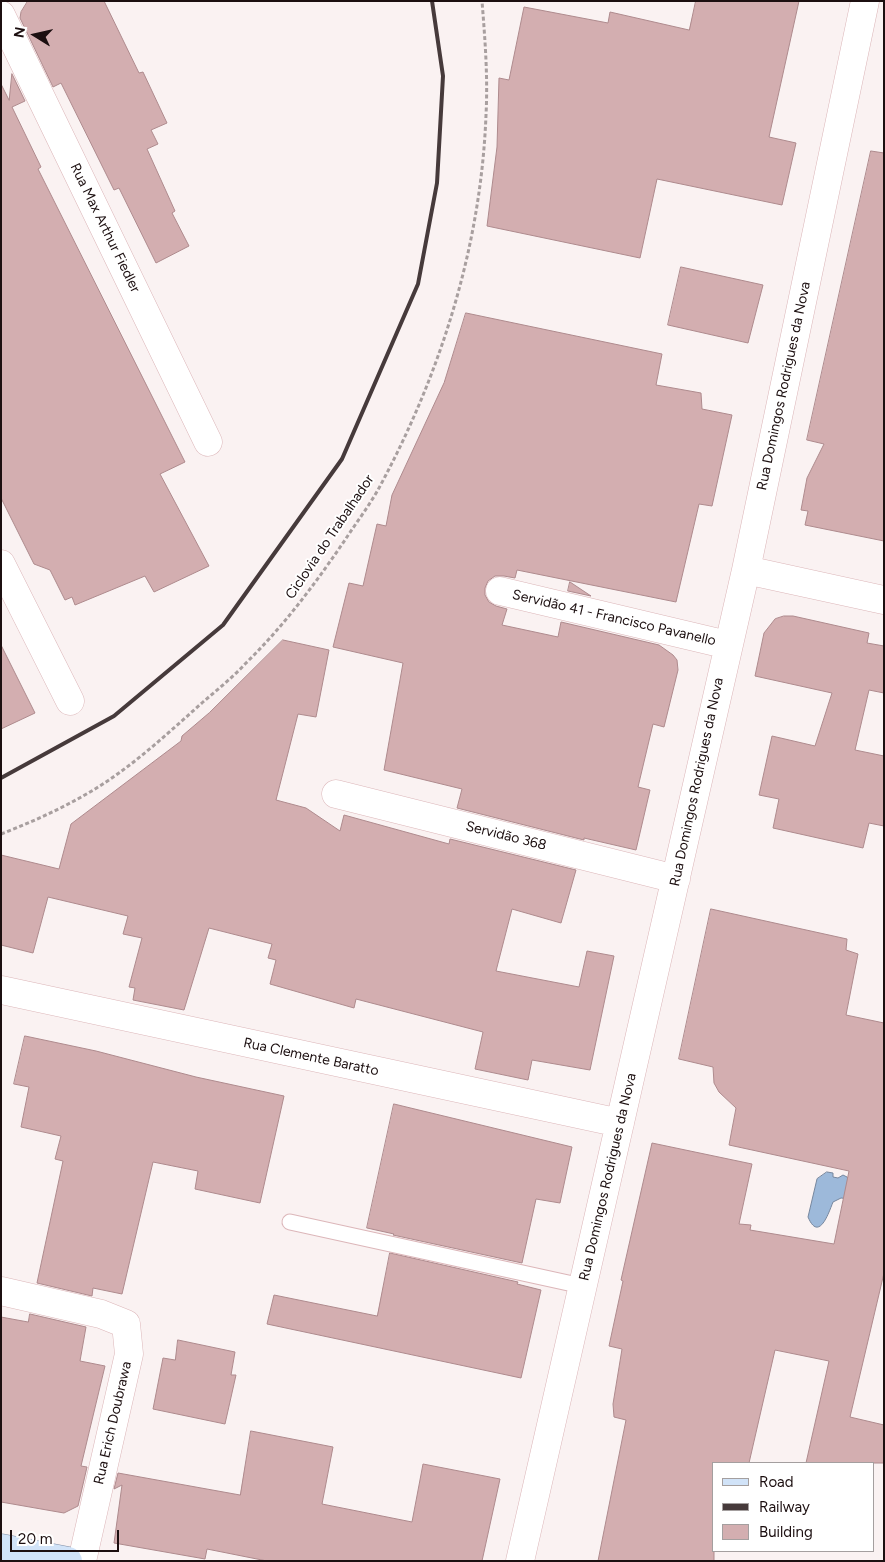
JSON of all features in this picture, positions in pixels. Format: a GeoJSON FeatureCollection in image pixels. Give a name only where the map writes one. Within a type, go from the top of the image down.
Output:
{"type":"FeatureCollection","features":[{"type":"Feature","properties":{"kind":"main road"},"geometry":{"type":"LineString","coordinates":[[1,1548],[68,1561]]}},
{"type":"Feature","properties":{"kind":"street","name":"Rua Domingos Rodrigues da Nova"},"geometry":{"type":"LineString","coordinates":[[520,1561],[746,570],[865,1]]}},
{"type":"Feature","properties":{"kind":"street","name":"Rua Max Arthur Fiedler"},"geometry":{"type":"LineString","coordinates":[[1,15],[208,442]]}},
{"type":"Feature","properties":{"kind":"street"},"geometry":{"type":"LineString","coordinates":[[1,564],[70,701]]}},
{"type":"Feature","properties":{"kind":"street"},"geometry":{"type":"LineString","coordinates":[[746,570],[884,600]]}},
{"type":"Feature","properties":{"kind":"street","name":"Servidão 41 - Francisco Pavanello"},"geometry":{"type":"LineString","coordinates":[[500,591],[728,645]]}},
{"type":"Feature","properties":{"kind":"street","name":"Servidão 368"},"geometry":{"type":"LineString","coordinates":[[336,794],[676,879]]}},
{"type":"Feature","properties":{"kind":"street","name":"Rua Clemente Baratto"},"geometry":{"type":"LineString","coordinates":[[1,990],[620,1124]]}},
{"type":"Feature","properties":{"kind":"street","name":"Rua Erich Doubrawa"},"geometry":{"type":"LineString","coordinates":[[1,1291],[101,1314],[126,1324],[129,1354],[82,1561]]}},
{"type":"Feature","properties":{"kind":"lane"},"geometry":{"type":"LineString","coordinates":[[290,1222],[582,1286]]}},
{"type":"Feature","properties":{"kind":"path","name":"Ciclovia do Trabalhador"},"geometry":{"type":"LineString","coordinates":[[1,834],[44,817],[92,791],[149,750],[245,664],[317,582],[378,490],[417,411],[435,368],[453,313],[474,231],[482,171],[486,113],[482,1]]}},
{"type":"Feature","properties":{"kind":"water"},"geometry":{"type":"Polygon","coordinates":[[[827,1172],[833,1173],[833,1177],[838,1178],[843,1175],[847,1177],[854,1186],[850,1199],[841,1198],[833,1202],[823,1223],[816,1227],[808,1217],[817,1179],[827,1172]]]}},
{"type":"Feature","properties":{"kind":"building"},"geometry":{"type":"Polygon","coordinates":[[[28,1],[104,1],[139,73],[143,72],[167,123],[151,130],[158,144],[147,149],[175,211],[172,213],[189,246],[156,263],[119,188],[114,190],[61,83],[53,87],[20,18],[21,12],[28,1]]]}},
{"type":"Feature","properties":{"kind":"building"},"geometry":{"type":"Polygon","coordinates":[[[696,1],[799,1],[769,137],[796,143],[782,205],[657,179],[640,258],[487,226],[497,147],[499,78],[509,80],[524,7],[608,23],[610,12],[689,30],[696,1]]]}},
{"type":"Feature","properties":{"kind":"building"},"geometry":{"type":"Polygon","coordinates":[[[12,74],[25,101],[12,107],[41,167],[38,169],[185,462],[160,474],[209,566],[154,592],[145,576],[75,605],[72,597],[65,600],[50,570],[34,564],[1,498],[1,84],[9,100],[12,74]]]}},
{"type":"Feature","properties":{"kind":"building"},"geometry":{"type":"Polygon","coordinates":[[[871,151],[884,153],[884,541],[805,525],[808,511],[801,510],[807,478],[824,444],[807,440],[871,151]]]}},
{"type":"Feature","properties":{"kind":"building"},"geometry":{"type":"Polygon","coordinates":[[[681,267],[763,285],[748,343],[668,325],[681,267]]]}},
{"type":"Feature","properties":{"kind":"building"},"geometry":{"type":"Polygon","coordinates":[[[466,313],[662,354],[656,385],[701,393],[702,409],[732,415],[712,506],[699,504],[676,602],[517,570],[515,578],[495,576],[488,581],[485,588],[485,595],[489,602],[507,609],[502,625],[558,637],[561,622],[659,645],[677,660],[678,670],[664,727],[653,724],[638,787],[650,790],[636,850],[584,838],[584,840],[457,808],[462,789],[384,770],[403,663],[333,647],[349,583],[363,586],[377,524],[386,526],[392,495],[444,383],[466,313]]]}},
{"type":"Feature","properties":{"kind":"building"},"geometry":{"type":"Polygon","coordinates":[[[570,582],[591,596],[568,591],[570,582]]]}},
{"type":"Feature","properties":{"kind":"building"},"geometry":{"type":"Polygon","coordinates":[[[793,616],[869,633],[867,643],[884,646],[884,693],[869,690],[855,750],[884,756],[884,826],[869,823],[863,848],[773,828],[779,799],[759,795],[772,736],[815,746],[832,693],[755,676],[764,633],[775,619],[793,616]]]}},
{"type":"Feature","properties":{"kind":"building"},"geometry":{"type":"Polygon","coordinates":[[[283,640],[329,650],[316,717],[298,714],[276,800],[306,808],[340,831],[344,815],[449,844],[450,839],[576,870],[561,923],[512,909],[496,971],[579,987],[587,951],[614,956],[590,1070],[532,1060],[528,1080],[475,1069],[483,1032],[356,999],[354,1008],[270,984],[276,960],[268,958],[272,944],[209,928],[184,1010],[133,1000],[135,988],[129,987],[142,938],[123,934],[128,916],[48,897],[33,953],[1,945],[1,855],[59,869],[71,824],[181,741],[182,736],[209,713],[283,640]]]}},
{"type":"Feature","properties":{"kind":"building"},"geometry":{"type":"Polygon","coordinates":[[[1,645],[35,713],[1,729],[1,645]]]}},
{"type":"Feature","properties":{"kind":"building"},"geometry":{"type":"Polygon","coordinates":[[[711,909],[847,939],[846,950],[858,954],[846,1015],[884,1023],[884,1273],[850,1417],[884,1425],[884,1463],[806,1462],[829,1361],[775,1350],[749,1462],[712,1462],[712,1552],[714,1552],[714,1561],[598,1561],[626,1420],[614,1417],[613,1404],[622,1349],[609,1346],[623,1281],[621,1280],[652,1143],[752,1164],[739,1224],[751,1225],[750,1230],[834,1244],[849,1171],[729,1145],[736,1108],[719,1092],[714,1083],[713,1067],[679,1059],[711,909]]]}},
{"type":"Feature","properties":{"kind":"building"},"geometry":{"type":"Polygon","coordinates":[[[25,1036],[284,1096],[260,1203],[195,1189],[198,1171],[153,1162],[122,1294],[93,1288],[92,1296],[37,1283],[63,1161],[55,1159],[61,1136],[21,1127],[29,1087],[14,1084],[25,1036]]]}},
{"type":"Feature","properties":{"kind":"building"},"geometry":{"type":"Polygon","coordinates":[[[394,1104],[572,1147],[560,1203],[536,1199],[522,1263],[367,1228],[394,1104]]]}},
{"type":"Feature","properties":{"kind":"building"},"geometry":{"type":"Polygon","coordinates":[[[390,1253],[518,1282],[517,1284],[541,1290],[521,1378],[267,1324],[274,1295],[377,1316],[390,1253]]]}},
{"type":"Feature","properties":{"kind":"building"},"geometry":{"type":"Polygon","coordinates":[[[30,1314],[86,1327],[80,1361],[105,1366],[81,1466],[87,1467],[78,1506],[64,1513],[1,1502],[1,1317],[28,1322],[30,1314]]]}},
{"type":"Feature","properties":{"kind":"building"},"geometry":{"type":"Polygon","coordinates":[[[178,1340],[235,1352],[231,1375],[236,1375],[225,1424],[153,1409],[163,1358],[175,1360],[178,1340]]]}},
{"type":"Feature","properties":{"kind":"building"},"geometry":{"type":"Polygon","coordinates":[[[251,1431],[333,1447],[322,1504],[412,1522],[423,1464],[500,1479],[482,1561],[267,1561],[207,1549],[205,1559],[114,1543],[122,1485],[114,1489],[118,1473],[240,1495],[251,1431]]]}},
{"type":"Feature","properties":{"kind":"railway"},"geometry":{"type":"LineString","coordinates":[[1,778],[114,716],[223,625],[342,459],[418,284],[437,183],[443,76],[432,1]]}}]}
